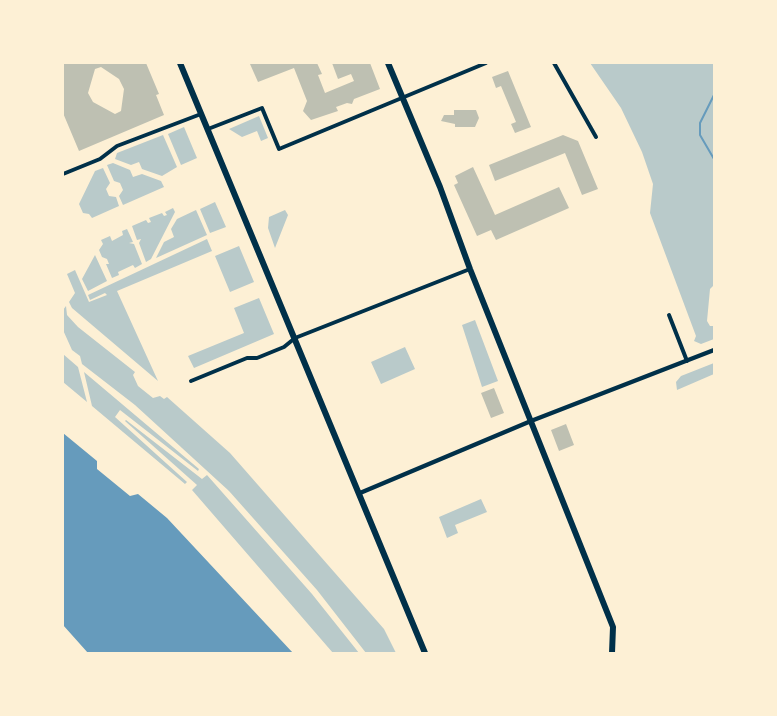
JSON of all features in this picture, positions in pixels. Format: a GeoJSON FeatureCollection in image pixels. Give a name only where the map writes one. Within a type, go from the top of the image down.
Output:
{"type":"FeatureCollection","features":[{"type":"Feature","properties":{"kind":"main road"},"geometry":{"type":"LineString","coordinates":[[180,63],[425,653]]}},
{"type":"Feature","properties":{"kind":"main road"},"geometry":{"type":"LineString","coordinates":[[388,63],[440,187],[470,269],[613,627],[612,653]]}},
{"type":"Feature","properties":{"kind":"street"},"geometry":{"type":"LineString","coordinates":[[208,129],[262,108],[279,149],[486,63]]}},
{"type":"Feature","properties":{"kind":"street"},"geometry":{"type":"LineString","coordinates":[[554,63],[596,137]]}},
{"type":"Feature","properties":{"kind":"street"},"geometry":{"type":"LineString","coordinates":[[63,174],[100,159],[117,146],[201,114]]}},
{"type":"Feature","properties":{"kind":"street"},"geometry":{"type":"LineString","coordinates":[[191,381],[248,358],[258,358],[284,347],[295,338],[470,269]]}},
{"type":"Feature","properties":{"kind":"street"},"geometry":{"type":"LineString","coordinates":[[669,315],[687,361]]}},
{"type":"Feature","properties":{"kind":"street"},"geometry":{"type":"LineString","coordinates":[[360,493],[531,421],[714,350]]}},
{"type":"Feature","properties":{"kind":"shaded area"},"geometry":{"type":"Polygon","coordinates":[[[590,63],[714,63],[714,285],[710,289],[707,321],[710,326],[714,326],[714,339],[701,344],[694,341],[696,336],[650,213],[653,184],[642,152],[621,108],[590,63]]]}},
{"type":"Feature","properties":{"kind":"shaded area"},"geometry":{"type":"Polygon","coordinates":[[[259,116],[268,138],[261,141],[257,131],[242,137],[229,129],[259,116]]]}},
{"type":"Feature","properties":{"kind":"shaded area"},"geometry":{"type":"Polygon","coordinates":[[[184,127],[197,158],[181,165],[168,134],[184,127]]]}},
{"type":"Feature","properties":{"kind":"shaded area"},"geometry":{"type":"Polygon","coordinates":[[[163,135],[177,167],[162,176],[142,169],[139,162],[131,165],[115,159],[117,153],[163,135]]]}},
{"type":"Feature","properties":{"kind":"shaded area"},"geometry":{"type":"Polygon","coordinates":[[[113,163],[130,170],[133,177],[142,174],[161,181],[164,187],[123,205],[119,196],[123,190],[120,183],[114,181],[107,165],[113,163]]]}},
{"type":"Feature","properties":{"kind":"shaded area"},"geometry":{"type":"Polygon","coordinates":[[[103,168],[110,183],[106,189],[109,196],[116,197],[119,206],[92,218],[89,214],[83,213],[79,204],[95,171],[103,168]]]}},
{"type":"Feature","properties":{"kind":"shaded area"},"geometry":{"type":"Polygon","coordinates":[[[215,202],[226,227],[210,233],[200,209],[215,202]]]}},
{"type":"Feature","properties":{"kind":"shaded area"},"geometry":{"type":"Polygon","coordinates":[[[173,208],[175,212],[151,259],[146,262],[139,243],[141,239],[137,240],[132,226],[146,220],[148,223],[151,222],[149,218],[162,213],[164,216],[167,215],[165,212],[173,208]]]}},
{"type":"Feature","properties":{"kind":"shaded area"},"geometry":{"type":"Polygon","coordinates":[[[196,210],[207,235],[156,258],[164,242],[174,237],[171,229],[177,219],[196,210]]]}},
{"type":"Feature","properties":{"kind":"shaded area"},"geometry":{"type":"Polygon","coordinates":[[[285,210],[288,215],[275,248],[268,228],[269,217],[285,210]]]}},
{"type":"Feature","properties":{"kind":"shaded area"},"geometry":{"type":"Polygon","coordinates":[[[127,229],[133,242],[129,243],[134,244],[142,264],[135,268],[133,265],[118,272],[119,275],[112,278],[106,264],[109,264],[107,259],[102,257],[99,250],[103,244],[101,240],[110,236],[112,241],[123,235],[122,231],[127,229]]]}},
{"type":"Feature","properties":{"kind":"shaded area"},"geometry":{"type":"Polygon","coordinates":[[[207,239],[212,251],[117,291],[158,381],[72,308],[69,302],[75,293],[67,274],[75,270],[89,302],[107,295],[105,293],[90,300],[88,295],[207,239]]]}},
{"type":"Feature","properties":{"kind":"shaded area"},"geometry":{"type":"Polygon","coordinates":[[[239,246],[254,282],[230,292],[215,256],[239,246]]]}},
{"type":"Feature","properties":{"kind":"shaded area"},"geometry":{"type":"Polygon","coordinates":[[[95,255],[107,281],[88,291],[82,279],[95,255]]]}},
{"type":"Feature","properties":{"kind":"shaded area"},"geometry":{"type":"Polygon","coordinates":[[[259,298],[274,334],[194,368],[188,356],[244,333],[234,308],[259,298]]]}},
{"type":"Feature","properties":{"kind":"shaded area"},"geometry":{"type":"Polygon","coordinates":[[[66,306],[67,315],[78,327],[135,372],[133,375],[138,386],[153,398],[167,397],[230,453],[384,629],[396,653],[366,653],[317,590],[229,491],[135,405],[82,364],[80,356],[72,350],[63,330],[63,310],[66,306]]]}},
{"type":"Feature","properties":{"kind":"shaded area"},"geometry":{"type":"Polygon","coordinates":[[[475,320],[498,381],[482,387],[462,325],[475,320]]]}},
{"type":"Feature","properties":{"kind":"shaded area"},"geometry":{"type":"Polygon","coordinates":[[[405,347],[415,369],[381,384],[371,362],[405,347]]]}},
{"type":"Feature","properties":{"kind":"shaded area"},"geometry":{"type":"Polygon","coordinates":[[[63,354],[78,367],[87,402],[63,382],[63,354]]]}},
{"type":"Feature","properties":{"kind":"shaded area"},"geometry":{"type":"Polygon","coordinates":[[[714,363],[714,374],[677,390],[676,382],[681,376],[714,363]]]}},
{"type":"Feature","properties":{"kind":"shaded area"},"geometry":{"type":"Polygon","coordinates":[[[84,372],[199,469],[198,471],[120,410],[115,417],[187,482],[185,484],[92,406],[84,372]]]}},
{"type":"Feature","properties":{"kind":"shaded area"},"geometry":{"type":"Polygon","coordinates":[[[126,420],[202,479],[207,475],[312,594],[359,653],[333,653],[192,490],[197,485],[126,420]]]}},
{"type":"Feature","properties":{"kind":"shaded area"},"geometry":{"type":"Polygon","coordinates":[[[481,499],[487,512],[455,525],[458,533],[447,538],[439,517],[481,499]]]}},
{"type":"Feature","properties":{"kind":"water"},"geometry":{"type":"Polygon","coordinates":[[[63,433],[97,461],[97,469],[130,496],[138,494],[167,518],[293,653],[88,653],[63,625],[63,433]]]}},
{"type":"Feature","properties":{"kind":"building"},"geometry":{"type":"Polygon","coordinates":[[[63,63],[146,63],[159,94],[156,95],[164,115],[79,151],[63,113],[63,63]],[[101,67],[95,69],[88,93],[93,102],[115,114],[121,111],[124,89],[119,79],[101,67]]]}},
{"type":"Feature","properties":{"kind":"building"},"geometry":{"type":"Polygon","coordinates":[[[317,63],[322,74],[318,75],[325,93],[354,81],[351,74],[338,79],[332,63],[370,63],[380,89],[354,99],[352,104],[347,103],[336,107],[338,111],[311,120],[303,111],[307,101],[294,68],[258,82],[250,64],[317,63]]]}},
{"type":"Feature","properties":{"kind":"building"},"geometry":{"type":"Polygon","coordinates":[[[508,71],[531,127],[515,133],[511,124],[516,122],[501,86],[496,88],[492,77],[508,71]]]}},
{"type":"Feature","properties":{"kind":"building"},"geometry":{"type":"Polygon","coordinates":[[[454,110],[476,110],[479,118],[475,127],[455,127],[455,124],[441,121],[444,115],[454,115],[454,110]]]}},
{"type":"Feature","properties":{"kind":"building"},"geometry":{"type":"Polygon","coordinates":[[[563,135],[578,141],[598,189],[582,195],[565,153],[495,181],[489,165],[563,135]]]}},
{"type":"Feature","properties":{"kind":"building"},"geometry":{"type":"Polygon","coordinates":[[[473,167],[495,215],[559,187],[569,208],[496,240],[491,230],[477,236],[454,185],[458,183],[455,176],[473,167]]]}},
{"type":"Feature","properties":{"kind":"building"},"geometry":{"type":"Polygon","coordinates":[[[494,388],[504,413],[491,418],[481,393],[494,388]]]}},
{"type":"Feature","properties":{"kind":"building"},"geometry":{"type":"Polygon","coordinates":[[[566,424],[574,445],[559,451],[551,430],[566,424]]]}},
{"type":"Feature","properties":{"kind":"waterway"},"geometry":{"type":"LineString","coordinates":[[714,95],[700,123],[700,135],[714,159]]}}]}
